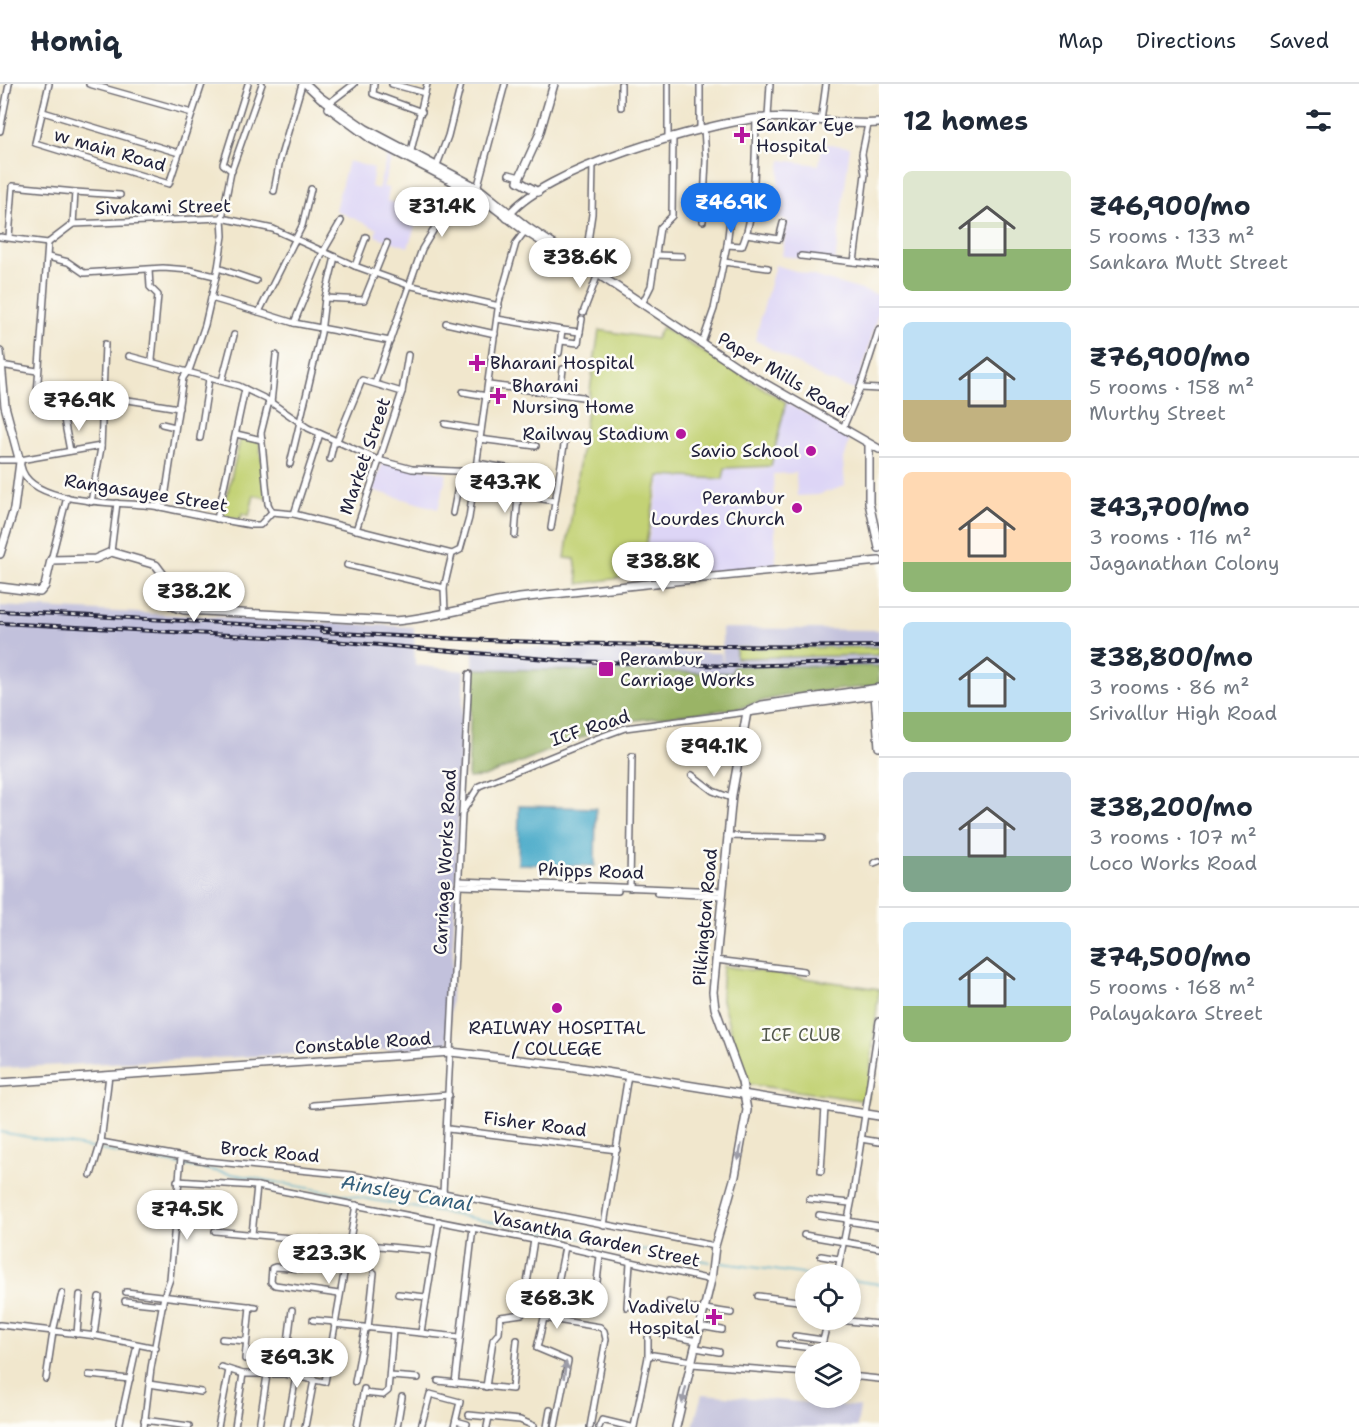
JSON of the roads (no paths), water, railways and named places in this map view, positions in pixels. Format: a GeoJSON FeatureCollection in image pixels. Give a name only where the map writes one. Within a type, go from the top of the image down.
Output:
{"type":"FeatureCollection","features":[{"type":"Feature","properties":{"kind":"street"},"geometry":{"type":"LineString","coordinates":[[0,131],[9,84]]}},
{"type":"Feature","properties":{"kind":"street","name":"w main Road"},"geometry":{"type":"LineString","coordinates":[[50,84],[35,143],[169,184],[202,84]]}},
{"type":"Feature","properties":{"kind":"street"},"geometry":{"type":"LineString","coordinates":[[89,84],[192,113]]}},
{"type":"Feature","properties":{"kind":"street"},"geometry":{"type":"LineString","coordinates":[[231,171],[223,164],[248,84]]}},
{"type":"Feature","properties":{"kind":"street"},"geometry":{"type":"LineString","coordinates":[[158,507],[166,491],[175,427],[187,371],[202,335],[218,268],[223,236],[222,218],[231,171],[262,84]]}},
{"type":"Feature","properties":{"kind":"street"},"geometry":{"type":"LineString","coordinates":[[274,191],[280,159],[304,84],[366,129],[437,165],[478,191],[506,84]]}},
{"type":"Feature","properties":{"kind":"street"},"geometry":{"type":"LineString","coordinates":[[329,104],[354,84]]}},
{"type":"Feature","properties":{"kind":"street"},"geometry":{"type":"LineString","coordinates":[[374,84],[373,94],[422,112]]}},
{"type":"Feature","properties":{"kind":"street"},"geometry":{"type":"LineString","coordinates":[[392,84],[425,93]]}},
{"type":"Feature","properties":{"kind":"street"},"geometry":{"type":"LineString","coordinates":[[411,151],[427,84]]}},
{"type":"Feature","properties":{"kind":"street"},"geometry":{"type":"LineString","coordinates":[[437,165],[448,136],[461,84]]}},
{"type":"Feature","properties":{"kind":"street"},"geometry":{"type":"LineString","coordinates":[[538,192],[519,183],[539,135],[555,84]]}},
{"type":"Feature","properties":{"kind":"street"},"geometry":{"type":"LineString","coordinates":[[621,84],[621,107]]}},
{"type":"Feature","properties":{"kind":"street"},"geometry":{"type":"LineString","coordinates":[[644,302],[651,286],[660,228],[672,216],[668,84]]}},
{"type":"Feature","properties":{"kind":"street"},"geometry":{"type":"LineString","coordinates":[[700,84],[706,160],[703,221]]}},
{"type":"Feature","properties":{"kind":"street"},"geometry":{"type":"LineString","coordinates":[[768,117],[770,84]]}},
{"type":"Feature","properties":{"kind":"street"},"geometry":{"type":"LineString","coordinates":[[821,121],[826,84]]}},
{"type":"Feature","properties":{"kind":"street","name":"Paper Mills Road"},"geometry":{"type":"LineString","coordinates":[[329,104],[351,126],[371,139],[478,191],[585,267]]}},
{"type":"Feature","properties":{"kind":"street"},"geometry":{"type":"LineString","coordinates":[[43,112],[179,153]]}},
{"type":"Feature","properties":{"kind":"street"},"geometry":{"type":"LineString","coordinates":[[509,215],[538,192],[593,164],[670,137],[702,129],[768,117],[879,123]]}},
{"type":"Feature","properties":{"kind":"street"},"geometry":{"type":"LineString","coordinates":[[727,245],[742,246],[746,234],[755,167],[756,118]]}},
{"type":"Feature","properties":{"kind":"street"},"geometry":{"type":"LineString","coordinates":[[854,262],[865,170],[862,154],[868,124]]}},
{"type":"Feature","properties":{"kind":"street"},"geometry":{"type":"LineString","coordinates":[[585,267],[592,214],[593,164]]}},
{"type":"Feature","properties":{"kind":"street"},"geometry":{"type":"LineString","coordinates":[[509,174],[520,177]]}},
{"type":"Feature","properties":{"kind":"street","name":"Market Street"},"geometry":{"type":"LineString","coordinates":[[375,383],[422,249],[439,221],[456,182]]}},
{"type":"Feature","properties":{"kind":"street"},"geometry":{"type":"LineString","coordinates":[[9,237],[13,186],[120,195]]}},
{"type":"Feature","properties":{"kind":"street"},"geometry":{"type":"LineString","coordinates":[[259,312],[302,226],[311,189]]}},
{"type":"Feature","properties":{"kind":"street"},"geometry":{"type":"LineString","coordinates":[[73,224],[75,192]]}},
{"type":"Feature","properties":{"kind":"street"},"geometry":{"type":"LineString","coordinates":[[702,343],[714,309],[727,245],[731,211]]}},
{"type":"Feature","properties":{"kind":"street","name":"Paper Mills Road"},"geometry":{"type":"LineString","coordinates":[[509,215],[525,231],[644,302],[745,372],[879,450]]}},
{"type":"Feature","properties":{"kind":"street","name":"Sivakami Street"},"geometry":{"type":"LineString","coordinates":[[48,243],[73,224],[222,218],[273,230],[355,266],[408,285],[499,306]]}},
{"type":"Feature","properties":{"kind":"street"},"geometry":{"type":"LineString","coordinates":[[294,323],[323,252],[341,221]]}},
{"type":"Feature","properties":{"kind":"street"},"geometry":{"type":"LineString","coordinates":[[746,234],[779,239],[783,223]]}},
{"type":"Feature","properties":{"kind":"street"},"geometry":{"type":"LineString","coordinates":[[276,355],[262,440],[268,504],[272,512],[294,514],[452,554],[460,550],[469,518],[499,306],[508,265],[516,243],[525,231]]}},
{"type":"Feature","properties":{"kind":"street"},"geometry":{"type":"LineString","coordinates":[[0,237],[48,243],[36,408]]}},
{"type":"Feature","properties":{"kind":"street"},"geometry":{"type":"LineString","coordinates":[[355,266],[366,237]]}},
{"type":"Feature","properties":{"kind":"street"},"geometry":{"type":"LineString","coordinates":[[325,298],[364,300],[387,243]]}},
{"type":"Feature","properties":{"kind":"street"},"geometry":{"type":"LineString","coordinates":[[656,255],[682,256]]}},
{"type":"Feature","properties":{"kind":"street"},"geometry":{"type":"LineString","coordinates":[[801,256],[879,265]]}},
{"type":"Feature","properties":{"kind":"street"},"geometry":{"type":"LineString","coordinates":[[48,257],[68,262],[84,273],[163,268],[190,270],[215,276]]}},
{"type":"Feature","properties":{"kind":"street"},"geometry":{"type":"LineString","coordinates":[[290,464],[335,257]]}},
{"type":"Feature","properties":{"kind":"street"},"geometry":{"type":"LineString","coordinates":[[724,262],[768,268]]}},
{"type":"Feature","properties":{"kind":"street"},"geometry":{"type":"LineString","coordinates":[[218,268],[256,280]]}},
{"type":"Feature","properties":{"kind":"street"},"geometry":{"type":"LineString","coordinates":[[149,270],[150,288],[158,295],[152,360]]}},
{"type":"Feature","properties":{"kind":"street"},"geometry":{"type":"LineString","coordinates":[[561,341],[578,343],[583,316],[597,273]]}},
{"type":"Feature","properties":{"kind":"street"},"geometry":{"type":"LineString","coordinates":[[211,298],[294,323],[390,341]]}},
{"type":"Feature","properties":{"kind":"street"},"geometry":{"type":"LineString","coordinates":[[497,319],[580,332]]}},
{"type":"Feature","properties":{"kind":"street"},"geometry":{"type":"LineString","coordinates":[[446,323],[495,334]]}},
{"type":"Feature","properties":{"kind":"street"},"geometry":{"type":"LineString","coordinates":[[843,428],[860,388],[879,328]]}},
{"type":"Feature","properties":{"kind":"street"},"geometry":{"type":"LineString","coordinates":[[559,353],[562,330]]}},
{"type":"Feature","properties":{"kind":"street"},"geometry":{"type":"LineString","coordinates":[[222,381],[234,335]]}},
{"type":"Feature","properties":{"kind":"street"},"geometry":{"type":"LineString","coordinates":[[91,502],[102,446],[105,344]]}},
{"type":"Feature","properties":{"kind":"street"},"geometry":{"type":"LineString","coordinates":[[0,352],[2,406],[20,461],[14,509],[4,528],[0,554]]}},
{"type":"Feature","properties":{"kind":"street","name":"Market Street"},"geometry":{"type":"LineString","coordinates":[[356,530],[402,392],[408,355]]}},
{"type":"Feature","properties":{"kind":"street"},"geometry":{"type":"LineString","coordinates":[[129,356],[152,360],[245,389],[270,402],[300,424],[378,460],[412,469],[475,472]]}},
{"type":"Feature","properties":{"kind":"street"},"geometry":{"type":"LineString","coordinates":[[2,365],[37,372]]}},
{"type":"Feature","properties":{"kind":"street"},"geometry":{"type":"LineString","coordinates":[[560,394],[562,369]]}},
{"type":"Feature","properties":{"kind":"street"},"geometry":{"type":"LineString","coordinates":[[200,438],[209,379]]}},
{"type":"Feature","properties":{"kind":"street","name":"Market Street"},"geometry":{"type":"LineString","coordinates":[[335,442],[362,380],[402,392]]}},
{"type":"Feature","properties":{"kind":"street"},"geometry":{"type":"LineString","coordinates":[[489,385],[582,398]]}},
{"type":"Feature","properties":{"kind":"street"},"geometry":{"type":"LineString","coordinates":[[860,388],[879,390]]}},
{"type":"Feature","properties":{"kind":"street"},"geometry":{"type":"LineString","coordinates":[[218,519],[245,389]]}},
{"type":"Feature","properties":{"kind":"street"},"geometry":{"type":"LineString","coordinates":[[463,392],[487,396]]}},
{"type":"Feature","properties":{"kind":"street"},"geometry":{"type":"LineString","coordinates":[[128,400],[179,408]]}},
{"type":"Feature","properties":{"kind":"street"},"geometry":{"type":"LineString","coordinates":[[64,419],[70,451]]}},
{"type":"Feature","properties":{"kind":"street"},"geometry":{"type":"LineString","coordinates":[[162,424],[175,427]]}},
{"type":"Feature","properties":{"kind":"street"},"geometry":{"type":"LineString","coordinates":[[445,424],[481,429]]}},
{"type":"Feature","properties":{"kind":"street"},"geometry":{"type":"LineString","coordinates":[[236,434],[262,440]]}},
{"type":"Feature","properties":{"kind":"street"},"geometry":{"type":"LineString","coordinates":[[294,514],[320,434]]}},
{"type":"Feature","properties":{"kind":"street"},"geometry":{"type":"LineString","coordinates":[[479,439],[536,446]]}},
{"type":"Feature","properties":{"kind":"street"},"geometry":{"type":"LineString","coordinates":[[551,528],[565,439]]}},
{"type":"Feature","properties":{"kind":"street"},"geometry":{"type":"LineString","coordinates":[[330,459],[335,442]]}},
{"type":"Feature","properties":{"kind":"street"},"geometry":{"type":"LineString","coordinates":[[0,460],[20,461],[102,446]]}},
{"type":"Feature","properties":{"kind":"street"},"geometry":{"type":"LineString","coordinates":[[869,446],[869,503],[879,548]]}},
{"type":"Feature","properties":{"kind":"street","name":"Rangasayee Street"},"geometry":{"type":"LineString","coordinates":[[20,461],[23,475],[34,486],[66,497],[91,502],[158,507],[260,525],[272,512]]}},
{"type":"Feature","properties":{"kind":"street"},"geometry":{"type":"LineString","coordinates":[[477,464],[524,471]]}},
{"type":"Feature","properties":{"kind":"street"},"geometry":{"type":"LineString","coordinates":[[453,513],[461,471]]}},
{"type":"Feature","properties":{"kind":"street"},"geometry":{"type":"LineString","coordinates":[[473,486],[554,501]]}},
{"type":"Feature","properties":{"kind":"street"},"geometry":{"type":"LineString","coordinates":[[515,535],[518,495]]}},
{"type":"Feature","properties":{"kind":"street"},"geometry":{"type":"LineString","coordinates":[[0,587],[40,592],[45,586],[66,497]]}},
{"type":"Feature","properties":{"kind":"street"},"geometry":{"type":"LineString","coordinates":[[111,552],[117,503]]}},
{"type":"Feature","properties":{"kind":"street"},"geometry":{"type":"LineString","coordinates":[[51,560],[95,559],[111,552],[156,565],[165,578],[162,594],[164,600],[171,607],[184,610],[379,621],[413,620],[485,603],[645,583],[879,561]]}},
{"type":"Feature","properties":{"kind":"street"},"geometry":{"type":"LineString","coordinates":[[445,612],[444,588],[452,554]]}},
{"type":"Feature","properties":{"kind":"street"},"geometry":{"type":"LineString","coordinates":[[347,566],[444,588]]}},
{"type":"Feature","properties":{"kind":"street","name":"Carriage Works Road"},"geometry":{"type":"LineString","coordinates":[[443,1193],[469,674]]}},
{"type":"Feature","properties":{"kind":"street"},"geometry":{"type":"LineString","coordinates":[[747,712],[878,692],[879,747]]}},
{"type":"Feature","properties":{"kind":"street","name":"ICF Road"},"geometry":{"type":"LineString","coordinates":[[462,813],[479,786],[625,728],[747,712]]}},
{"type":"Feature","properties":{"kind":"street","name":"Pilkington Road"},"geometry":{"type":"LineString","coordinates":[[676,1427],[697,1345],[714,1268],[715,1246],[740,1152],[747,1110],[742,1082],[715,1008],[712,992],[731,798],[747,712]]}},
{"type":"Feature","properties":{"kind":"street"},"geometry":{"type":"LineString","coordinates":[[630,888],[632,756]]}},
{"type":"Feature","properties":{"kind":"street"},"geometry":{"type":"LineString","coordinates":[[692,776],[713,791],[731,798]]}},
{"type":"Feature","properties":{"kind":"street"},"geometry":{"type":"LineString","coordinates":[[727,836],[821,838]]}},
{"type":"Feature","properties":{"kind":"street","name":"Phipps Road"},"geometry":{"type":"LineString","coordinates":[[459,883],[722,893]]}},
{"type":"Feature","properties":{"kind":"street","name":"Phipps Road"},"geometry":{"type":"LineString","coordinates":[[459,883],[722,893]]}},
{"type":"Feature","properties":{"kind":"street"},"geometry":{"type":"LineString","coordinates":[[716,960],[804,971]]}},
{"type":"Feature","properties":{"kind":"street"},"geometry":{"type":"LineString","coordinates":[[838,1264],[879,1021]]}},
{"type":"Feature","properties":{"kind":"street","name":"Constable Road"},"geometry":{"type":"LineString","coordinates":[[0,1083],[451,1052],[628,1075],[725,1093],[745,1094],[879,1116]]}},
{"type":"Feature","properties":{"kind":"street"},"geometry":{"type":"LineString","coordinates":[[91,1175],[99,1147],[109,1075]]}},
{"type":"Feature","properties":{"kind":"street"},"geometry":{"type":"LineString","coordinates":[[604,1225],[628,1075]]}},
{"type":"Feature","properties":{"kind":"street"},"geometry":{"type":"LineString","coordinates":[[725,1093],[742,1082]]}},
{"type":"Feature","properties":{"kind":"street"},"geometry":{"type":"LineString","coordinates":[[313,1105],[449,1095]]}},
{"type":"Feature","properties":{"kind":"street"},"geometry":{"type":"LineString","coordinates":[[820,1171],[825,1107]]}},
{"type":"Feature","properties":{"kind":"street","name":"Fisher Road"},"geometry":{"type":"LineString","coordinates":[[448,1129],[617,1150]]}},
{"type":"Feature","properties":{"kind":"street"},"geometry":{"type":"LineString","coordinates":[[861,1139],[879,1142]]}},
{"type":"Feature","properties":{"kind":"street","name":"Brock Road"},"geometry":{"type":"LineString","coordinates":[[99,1147],[351,1175],[715,1246]]}},
{"type":"Feature","properties":{"kind":"street"},"geometry":{"type":"LineString","coordinates":[[144,1427],[164,1296],[170,1280],[175,1240],[177,1181],[181,1157]]}},
{"type":"Feature","properties":{"kind":"street","name":"Vasantha Garden Street"},"geometry":{"type":"LineString","coordinates":[[177,1181],[257,1186],[534,1240],[711,1280]]}},
{"type":"Feature","properties":{"kind":"street"},"geometry":{"type":"LineString","coordinates":[[252,1234],[257,1186]]}},
{"type":"Feature","properties":{"kind":"street"},"geometry":{"type":"LineString","coordinates":[[809,1198],[850,1203]]}},
{"type":"Feature","properties":{"kind":"street"},"geometry":{"type":"LineString","coordinates":[[220,1367],[243,1374],[284,1374],[324,1382],[327,1380],[334,1323],[356,1205]]}},
{"type":"Feature","properties":{"kind":"street"},"geometry":{"type":"LineString","coordinates":[[819,1215],[879,1226]]}},
{"type":"Feature","properties":{"kind":"street"},"geometry":{"type":"LineString","coordinates":[[421,1332],[439,1221]]}},
{"type":"Feature","properties":{"kind":"street"},"geometry":{"type":"LineString","coordinates":[[455,1383],[473,1228]]}},
{"type":"Feature","properties":{"kind":"street"},"geometry":{"type":"LineString","coordinates":[[215,1231],[433,1251]]}},
{"type":"Feature","properties":{"kind":"street"},"geometry":{"type":"LineString","coordinates":[[804,1235],[879,1248]]}},
{"type":"Feature","properties":{"kind":"street"},"geometry":{"type":"LineString","coordinates":[[486,1387],[493,1340],[499,1333],[500,1317],[522,1314],[534,1240]]}},
{"type":"Feature","properties":{"kind":"street"},"geometry":{"type":"LineString","coordinates":[[558,1283],[565,1247]]}},
{"type":"Feature","properties":{"kind":"street"},"geometry":{"type":"LineString","coordinates":[[594,1307],[600,1256]]}},
{"type":"Feature","properties":{"kind":"street"},"geometry":{"type":"LineString","coordinates":[[821,1256],[839,1259]]}},
{"type":"Feature","properties":{"kind":"street"},"geometry":{"type":"LineString","coordinates":[[627,1307],[630,1263]]}},
{"type":"Feature","properties":{"kind":"street"},"geometry":{"type":"LineString","coordinates":[[306,1269],[272,1268],[270,1281],[275,1285],[339,1294]]}},
{"type":"Feature","properties":{"kind":"street"},"geometry":{"type":"LineString","coordinates":[[355,1382],[365,1330],[368,1328],[374,1272]]}},
{"type":"Feature","properties":{"kind":"street"},"geometry":{"type":"LineString","coordinates":[[126,1292],[253,1307],[245,1359]]}},
{"type":"Feature","properties":{"kind":"street"},"geometry":{"type":"LineString","coordinates":[[46,1379],[62,1293]]}},
{"type":"Feature","properties":{"kind":"street"},"geometry":{"type":"LineString","coordinates":[[398,1294],[426,1297]]}},
{"type":"Feature","properties":{"kind":"street"},"geometry":{"type":"LineString","coordinates":[[77,1334],[80,1295]]}},
{"type":"Feature","properties":{"kind":"street"},"geometry":{"type":"LineString","coordinates":[[758,1296],[795,1301]]}},
{"type":"Feature","properties":{"kind":"street"},"geometry":{"type":"LineString","coordinates":[[94,1336],[99,1297]]}},
{"type":"Feature","properties":{"kind":"street"},"geometry":{"type":"LineString","coordinates":[[125,1301],[163,1305]]}},
{"type":"Feature","properties":{"kind":"street"},"geometry":{"type":"LineString","coordinates":[[669,1302],[731,1313]]}},
{"type":"Feature","properties":{"kind":"street"},"geometry":{"type":"LineString","coordinates":[[284,1374],[292,1310]]}},
{"type":"Feature","properties":{"kind":"street"},"geometry":{"type":"LineString","coordinates":[[555,1427],[568,1361],[537,1348],[544,1318],[600,1327],[604,1331],[606,1340],[590,1427]]}},
{"type":"Feature","properties":{"kind":"street"},"geometry":{"type":"LineString","coordinates":[[313,1320],[459,1337]]}},
{"type":"Feature","properties":{"kind":"street"},"geometry":{"type":"LineString","coordinates":[[861,1322],[879,1324]]}},
{"type":"Feature","properties":{"kind":"street"},"geometry":{"type":"LineString","coordinates":[[0,1325],[94,1336],[156,1348]]}},
{"type":"Feature","properties":{"kind":"street"},"geometry":{"type":"LineString","coordinates":[[700,1329],[705,1327],[722,1330]]}},
{"type":"Feature","properties":{"kind":"street"},"geometry":{"type":"LineString","coordinates":[[357,1427],[363,1391],[387,1393],[393,1330]]}},
{"type":"Feature","properties":{"kind":"street"},"geometry":{"type":"LineString","coordinates":[[795,1336],[823,1340],[826,1330]]}},
{"type":"Feature","properties":{"kind":"street"},"geometry":{"type":"LineString","coordinates":[[663,1334],[719,1352]]}},
{"type":"Feature","properties":{"kind":"street"},"geometry":{"type":"LineString","coordinates":[[599,1427],[602,1420],[632,1427],[648,1357],[648,1338]]}},
{"type":"Feature","properties":{"kind":"street"},"geometry":{"type":"LineString","coordinates":[[222,1339],[246,1341]]}},
{"type":"Feature","properties":{"kind":"street"},"geometry":{"type":"LineString","coordinates":[[438,1381],[512,1389],[517,1340]]}},
{"type":"Feature","properties":{"kind":"street"},"geometry":{"type":"LineString","coordinates":[[780,1344],[795,1347]]}},
{"type":"Feature","properties":{"kind":"street"},"geometry":{"type":"LineString","coordinates":[[119,1427],[137,1345]]}},
{"type":"Feature","properties":{"kind":"street"},"geometry":{"type":"LineString","coordinates":[[648,1357],[653,1355],[693,1362],[795,1372]]}},
{"type":"Feature","properties":{"kind":"street"},"geometry":{"type":"LineString","coordinates":[[218,1427],[229,1370]]}},
{"type":"Feature","properties":{"kind":"street"},"geometry":{"type":"LineString","coordinates":[[235,1427],[243,1374]]}},
{"type":"Feature","properties":{"kind":"street"},"geometry":{"type":"LineString","coordinates":[[89,1375],[130,1379]]}},
{"type":"Feature","properties":{"kind":"street"},"geometry":{"type":"LineString","coordinates":[[260,1427],[267,1375]]}},
{"type":"Feature","properties":{"kind":"street"},"geometry":{"type":"LineString","coordinates":[[390,1376],[418,1378]]}},
{"type":"Feature","properties":{"kind":"street"},"geometry":{"type":"LineString","coordinates":[[287,1427],[296,1377]]}},
{"type":"Feature","properties":{"kind":"street"},"geometry":{"type":"LineString","coordinates":[[861,1377],[879,1379]]}},
{"type":"Feature","properties":{"kind":"street"},"geometry":{"type":"LineString","coordinates":[[305,1427],[314,1380]]}},
{"type":"Feature","properties":{"kind":"street"},"geometry":{"type":"LineString","coordinates":[[149,1384],[201,1392]]}},
{"type":"Feature","properties":{"kind":"street"},"geometry":{"type":"LineString","coordinates":[[421,1427],[430,1394],[460,1402],[455,1424],[467,1424],[466,1427]]}},
{"type":"Feature","properties":{"kind":"street"},"geometry":{"type":"LineString","coordinates":[[397,1427],[402,1398]]}},
{"type":"Feature","properties":{"kind":"street"},"geometry":{"type":"LineString","coordinates":[[547,1427],[550,1410]]}},
{"type":"Feature","properties":{"kind":"street"},"geometry":{"type":"LineString","coordinates":[[469,1415],[534,1426]]}},
{"type":"Feature","properties":{"kind":"street"},"geometry":{"type":"LineString","coordinates":[[487,1427],[489,1417]]}},
{"type":"Feature","properties":{"kind":"street"},"geometry":{"type":"LineString","coordinates":[[144,1420],[189,1426]]}},
{"type":"Feature","properties":{"kind":"water"},"geometry":{"type":"Polygon","coordinates":[[[519,806],[596,808],[595,866],[518,864],[519,806]]]}},
{"type":"Feature","properties":{"kind":"waterway","name":"Ainsley Canal"},"geometry":{"type":"LineString","coordinates":[[0,1132],[96,1149]]}},
{"type":"Feature","properties":{"kind":"waterway","name":"Ainsley Canal"},"geometry":{"type":"LineString","coordinates":[[101,1150],[710,1262]]}},
{"type":"Feature","properties":{"kind":"waterway","name":"Ainsley Canal"},"geometry":{"type":"LineString","coordinates":[[715,1262],[795,1273]]}},
{"type":"Feature","properties":{"kind":"waterway","name":"Ainsley Canal"},"geometry":{"type":"LineString","coordinates":[[861,1282],[879,1284]]}},
{"type":"Feature","properties":{"kind":"railway"},"geometry":{"type":"LineString","coordinates":[[0,611],[330,629]]}},
{"type":"Feature","properties":{"kind":"railway"},"geometry":{"type":"LineString","coordinates":[[0,623],[308,639],[571,661],[733,666],[879,662]]}},
{"type":"Feature","properties":{"kind":"railway"},"geometry":{"type":"LineString","coordinates":[[321,632],[600,644],[879,646]]}},
{"type":"Feature","properties":{"kind":"place","name":"Sankar Eye Hospital"},"geometry":{"type":"Point","coordinates":[742,135]}},
{"type":"Feature","properties":{"kind":"place","name":"Bharani Hospital"},"geometry":{"type":"Point","coordinates":[477,363]}},
{"type":"Feature","properties":{"kind":"place","name":"Bharani Nursing Home"},"geometry":{"type":"Point","coordinates":[498,396]}},
{"type":"Feature","properties":{"kind":"place","name":"Railway Stadium"},"geometry":{"type":"Point","coordinates":[681,434]}},
{"type":"Feature","properties":{"kind":"place","name":"Savio School"},"geometry":{"type":"Point","coordinates":[811,451]}},
{"type":"Feature","properties":{"kind":"place","name":"Perambur Lourdes Church"},"geometry":{"type":"Point","coordinates":[797,508]}},
{"type":"Feature","properties":{"kind":"place","name":"Perambur Carriage Works"},"geometry":{"type":"Point","coordinates":[606,669]}},
{"type":"Feature","properties":{"kind":"place","name":"RAILWAY HOSPITAL / COLLEGE"},"geometry":{"type":"Point","coordinates":[557,1008]}},
{"type":"Feature","properties":{"kind":"place","name":"Vadivelu Hospital"},"geometry":{"type":"Point","coordinates":[714,1317]}},
{"type":"Feature","properties":{"kind":"park label","name":"ICF CLUB"},"geometry":{"type":"Point","coordinates":[801,1035]}}]}
